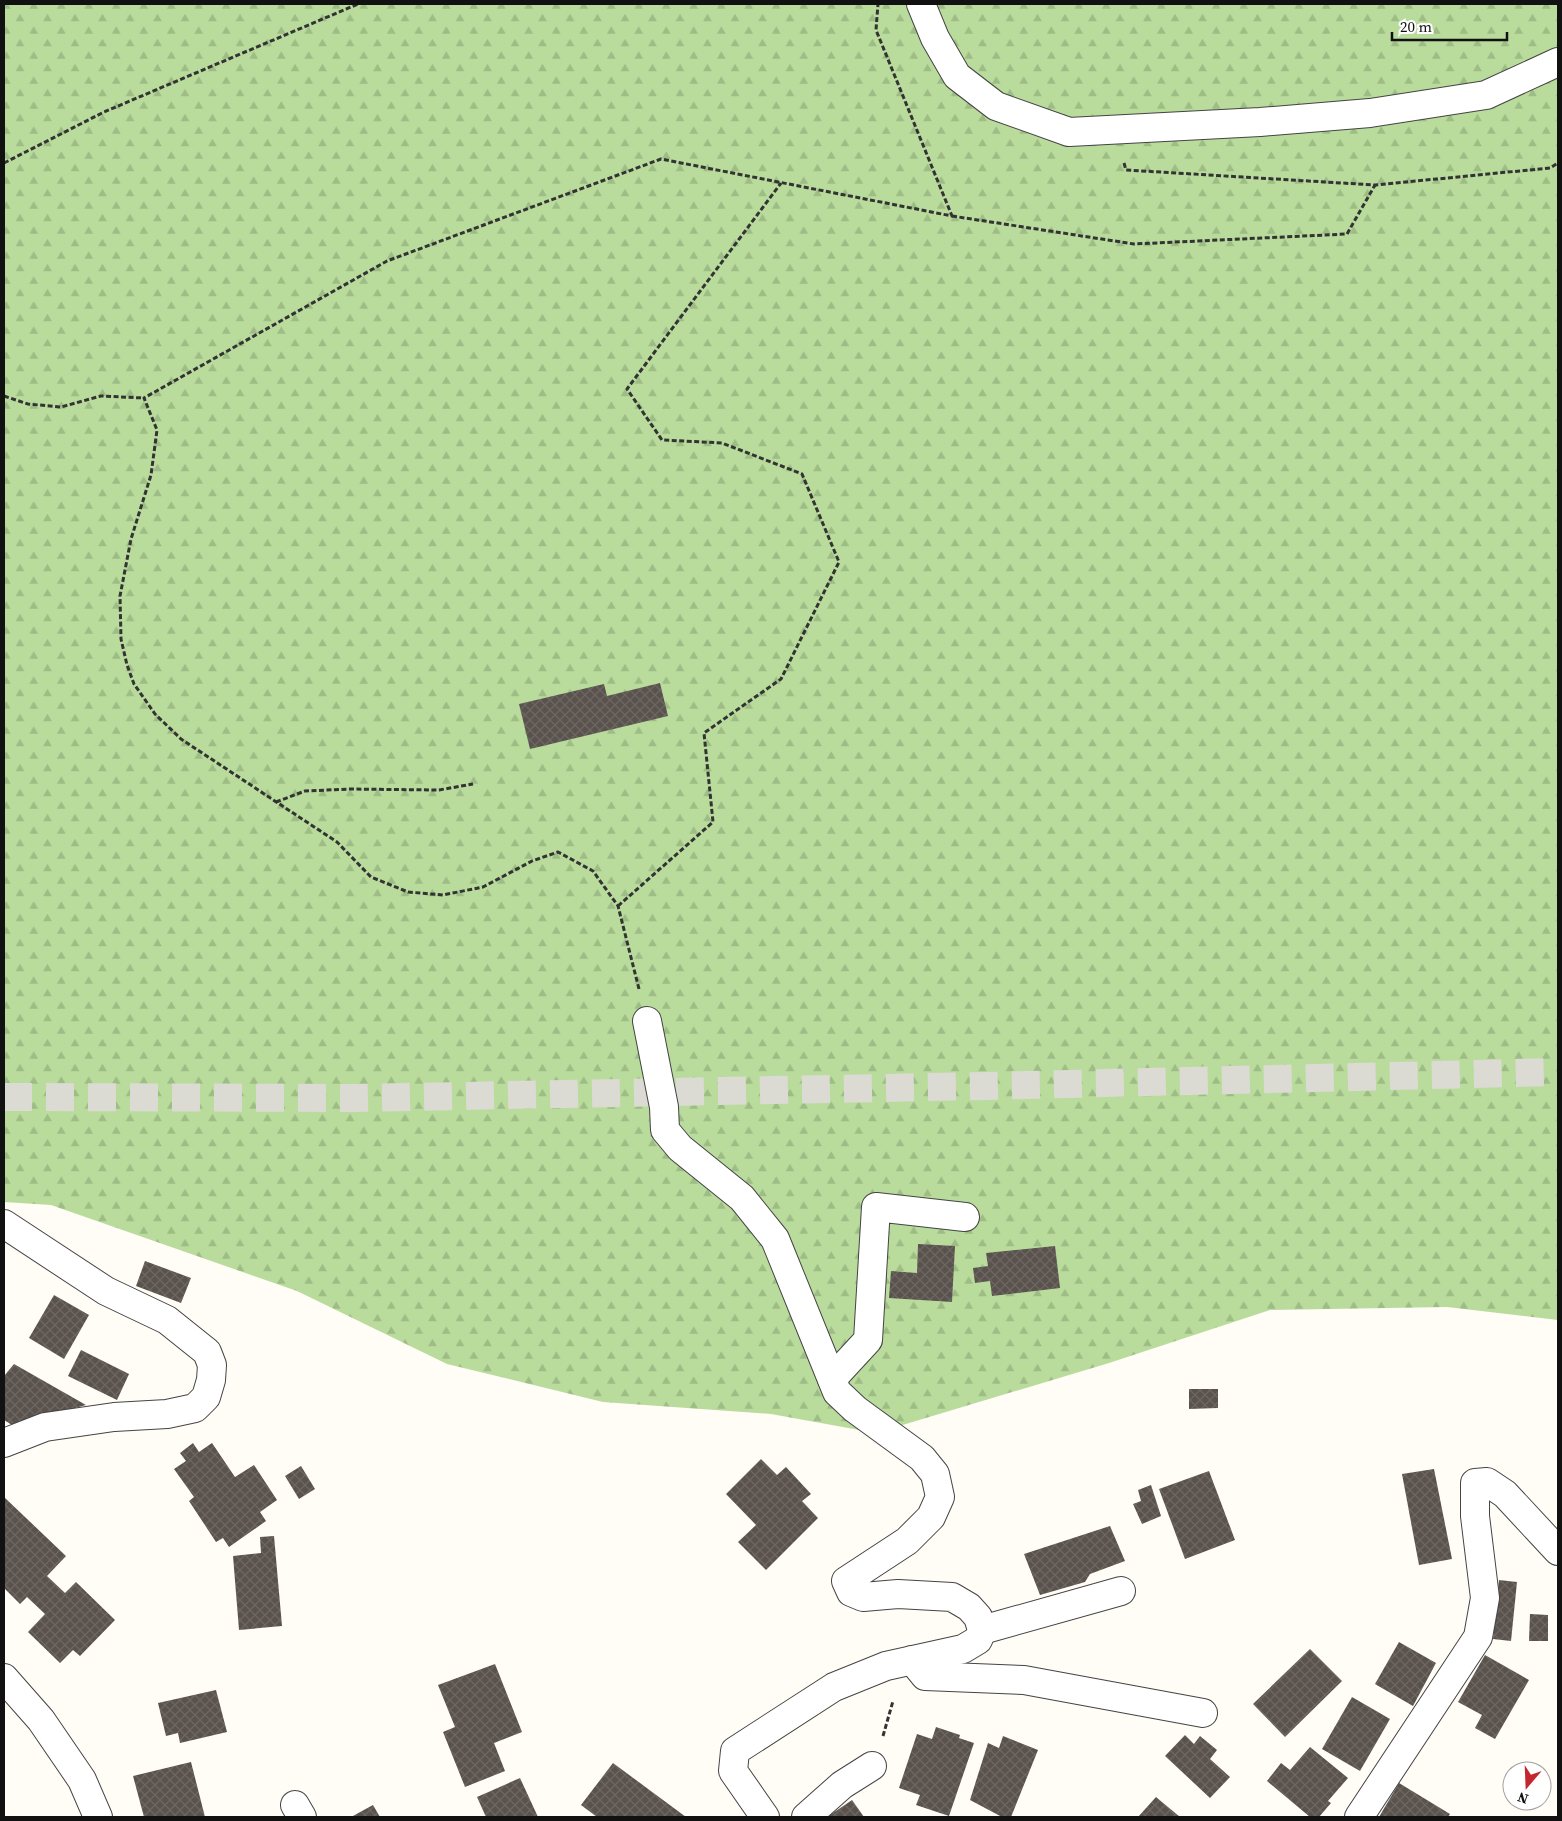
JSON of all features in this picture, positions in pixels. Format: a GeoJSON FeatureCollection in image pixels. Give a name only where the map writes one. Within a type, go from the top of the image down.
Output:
{"type":"FeatureCollection","features":[{"type":"Feature","properties":{"kind":"street"},"geometry":{"type":"LineString","coordinates":[[921,4],[935,38],[957,76],[996,106],[1069,132],[1260,122],[1399,109],[1486,95],[1558,62]]}},
{"type":"Feature","properties":{"kind":"street"},"geometry":{"type":"LineString","coordinates":[[647,1021],[664,1107],[665,1130],[680,1148],[742,1198],[775,1239],[837,1392],[855,1410],[922,1458],[935,1474],[940,1496],[931,1517],[907,1541],[846,1581],[851,1592],[863,1597],[898,1594],[952,1597],[969,1607],[978,1617],[982,1630],[978,1640],[962,1649],[886,1666],[834,1687],[735,1751],[733,1771],[765,1817]]}},
{"type":"Feature","properties":{"kind":"street"},"geometry":{"type":"LineString","coordinates":[[832,1379],[868,1340],[876,1207],[965,1217]]}},
{"type":"Feature","properties":{"kind":"street"},"geometry":{"type":"LineString","coordinates":[[4,1224],[106,1291],[167,1320],[207,1352],[212,1364],[212,1380],[206,1397],[195,1408],[167,1414],[114,1417],[45,1427],[4,1442]]}},
{"type":"Feature","properties":{"kind":"street"},"geometry":{"type":"LineString","coordinates":[[1359,1817],[1478,1637],[1485,1598],[1475,1516],[1475,1483],[1487,1482],[1505,1494],[1558,1551]]}},
{"type":"Feature","properties":{"kind":"street"},"geometry":{"type":"LineString","coordinates":[[982,1630],[1122,1591]]}},
{"type":"Feature","properties":{"kind":"street"},"geometry":{"type":"LineString","coordinates":[[908,1661],[926,1676],[1024,1680],[1203,1713]]}},
{"type":"Feature","properties":{"kind":"street"},"geometry":{"type":"LineString","coordinates":[[4,1678],[41,1720],[82,1780],[98,1817]]}},
{"type":"Feature","properties":{"kind":"street"},"geometry":{"type":"LineString","coordinates":[[806,1817],[842,1785],[872,1766]]}},
{"type":"Feature","properties":{"kind":"path"},"geometry":{"type":"LineString","coordinates":[[4,163],[104,112],[358,4]]}},
{"type":"Feature","properties":{"kind":"path"},"geometry":{"type":"LineString","coordinates":[[878,4],[876,30],[952,216]]}},
{"type":"Feature","properties":{"kind":"path"},"geometry":{"type":"LineString","coordinates":[[1114,130],[1126,170],[1375,185],[1550,168],[1558,163]]}},
{"type":"Feature","properties":{"kind":"path"},"geometry":{"type":"LineString","coordinates":[[4,396],[28,404],[61,407],[101,396],[144,398],[387,261],[661,159],[952,216],[1134,244],[1347,234],[1375,185]]}},
{"type":"Feature","properties":{"kind":"path"},"geometry":{"type":"LineString","coordinates":[[618,906],[712,822],[704,733],[780,678],[839,562],[802,474],[722,443],[662,440],[627,389],[780,183]]}},
{"type":"Feature","properties":{"kind":"path"},"geometry":{"type":"LineString","coordinates":[[144,398],[157,430],[151,475],[131,539],[120,596],[121,639],[134,684],[155,714],[181,739],[337,842],[371,877],[408,892],[444,895],[482,887],[532,861],[558,852],[593,871],[618,906],[647,1021]]}},
{"type":"Feature","properties":{"kind":"path"},"geometry":{"type":"LineString","coordinates":[[275,802],[305,791],[350,789],[439,790],[472,784]]}},
{"type":"Feature","properties":{"kind":"path"},"geometry":{"type":"LineString","coordinates":[[872,1766],[908,1661]]}},
{"type":"Feature","properties":{"kind":"green space"},"geometry":{"type":"Polygon","coordinates":[[[4,4],[1558,4],[1558,1320],[1447,1307],[1270,1310],[1109,1363],[876,1433],[771,1414],[603,1402],[447,1364],[297,1291],[51,1205],[4,1202],[4,4]]]}},
{"type":"Feature","properties":{"kind":"building"},"geometry":{"type":"Polygon","coordinates":[[[660,683],[668,716],[530,749],[519,704],[604,684],[607,696],[660,683]]]}},
{"type":"Feature","properties":{"kind":"building"},"geometry":{"type":"Polygon","coordinates":[[[918,1244],[955,1246],[952,1302],[889,1298],[891,1271],[917,1273],[918,1244]]]}},
{"type":"Feature","properties":{"kind":"building"},"geometry":{"type":"Polygon","coordinates":[[[1055,1246],[1060,1288],[992,1296],[990,1281],[975,1283],[973,1268],[988,1266],[986,1253],[1055,1246]]]}},
{"type":"Feature","properties":{"kind":"building"},"geometry":{"type":"Polygon","coordinates":[[[145,1261],[191,1278],[181,1303],[136,1286],[145,1261]]]}},
{"type":"Feature","properties":{"kind":"building"},"geometry":{"type":"Polygon","coordinates":[[[54,1295],[89,1315],[64,1359],[29,1338],[54,1295]]]}},
{"type":"Feature","properties":{"kind":"building"},"geometry":{"type":"Polygon","coordinates":[[[81,1350],[129,1374],[117,1400],[68,1376],[81,1350]]]}},
{"type":"Feature","properties":{"kind":"building"},"geometry":{"type":"Polygon","coordinates":[[[14,1364],[86,1405],[12,1425],[4,1420],[4,1376],[14,1364]]]}},
{"type":"Feature","properties":{"kind":"building"},"geometry":{"type":"Polygon","coordinates":[[[1189,1389],[1218,1389],[1218,1408],[1189,1409],[1189,1389]]]}},
{"type":"Feature","properties":{"kind":"building"},"geometry":{"type":"Polygon","coordinates":[[[193,1443],[199,1452],[212,1443],[235,1477],[254,1465],[277,1500],[260,1512],[266,1521],[229,1547],[223,1538],[216,1542],[189,1501],[194,1497],[174,1469],[186,1461],[180,1453],[193,1443]]]}},
{"type":"Feature","properties":{"kind":"building"},"geometry":{"type":"Polygon","coordinates":[[[761,1459],[777,1475],[786,1467],[811,1494],[802,1501],[818,1518],[766,1570],[738,1542],[756,1525],[726,1494],[761,1459]]]}},
{"type":"Feature","properties":{"kind":"building"},"geometry":{"type":"Polygon","coordinates":[[[301,1466],[315,1489],[299,1499],[285,1476],[301,1466]]]}},
{"type":"Feature","properties":{"kind":"building"},"geometry":{"type":"Polygon","coordinates":[[[1434,1469],[1452,1559],[1419,1565],[1402,1474],[1434,1469]]]}},
{"type":"Feature","properties":{"kind":"building"},"geometry":{"type":"Polygon","coordinates":[[[1209,1471],[1235,1540],[1185,1559],[1159,1489],[1209,1471]]]}},
{"type":"Feature","properties":{"kind":"building"},"geometry":{"type":"Polygon","coordinates":[[[1151,1485],[1161,1516],[1142,1524],[1133,1504],[1141,1501],[1138,1490],[1151,1485]]]}},
{"type":"Feature","properties":{"kind":"building"},"geometry":{"type":"Polygon","coordinates":[[[4,1497],[66,1556],[47,1576],[65,1593],[76,1582],[115,1620],[80,1656],[73,1650],[60,1663],[28,1632],[45,1614],[27,1597],[20,1604],[4,1588],[4,1497]]]}},
{"type":"Feature","properties":{"kind":"building"},"geometry":{"type":"Polygon","coordinates":[[[1110,1526],[1125,1561],[1090,1574],[1085,1582],[1040,1595],[1024,1554],[1110,1526]]]}},
{"type":"Feature","properties":{"kind":"building"},"geometry":{"type":"Polygon","coordinates":[[[274,1536],[282,1626],[239,1630],[233,1556],[261,1553],[260,1537],[274,1536]]]}},
{"type":"Feature","properties":{"kind":"building"},"geometry":{"type":"Polygon","coordinates":[[[1499,1580],[1517,1582],[1511,1641],[1493,1639],[1499,1580]]]}},
{"type":"Feature","properties":{"kind":"building"},"geometry":{"type":"Polygon","coordinates":[[[1530,1614],[1548,1615],[1548,1641],[1529,1641],[1530,1614]]]}},
{"type":"Feature","properties":{"kind":"building"},"geometry":{"type":"Polygon","coordinates":[[[1399,1642],[1436,1663],[1413,1706],[1375,1684],[1399,1642]]]}},
{"type":"Feature","properties":{"kind":"building"},"geometry":{"type":"Polygon","coordinates":[[[1310,1649],[1342,1681],[1285,1737],[1253,1704],[1310,1649]]]}},
{"type":"Feature","properties":{"kind":"building"},"geometry":{"type":"Polygon","coordinates":[[[1485,1655],[1529,1680],[1495,1739],[1475,1728],[1482,1715],[1458,1702],[1485,1655]]]}},
{"type":"Feature","properties":{"kind":"building"},"geometry":{"type":"Polygon","coordinates":[[[495,1664],[522,1732],[494,1743],[505,1771],[465,1787],[443,1732],[455,1727],[438,1685],[495,1664]]]}},
{"type":"Feature","properties":{"kind":"building"},"geometry":{"type":"Polygon","coordinates":[[[216,1690],[227,1732],[180,1743],[178,1733],[166,1736],[158,1703],[216,1690]]]}},
{"type":"Feature","properties":{"kind":"building"},"geometry":{"type":"Polygon","coordinates":[[[1352,1697],[1390,1719],[1360,1771],[1322,1749],[1352,1697]]]}},
{"type":"Feature","properties":{"kind":"building"},"geometry":{"type":"Polygon","coordinates":[[[936,1727],[960,1735],[959,1738],[974,1743],[949,1816],[916,1805],[920,1795],[899,1788],[917,1734],[932,1739],[936,1727]]]}},
{"type":"Feature","properties":{"kind":"building"},"geometry":{"type":"Polygon","coordinates":[[[1185,1735],[1194,1744],[1200,1736],[1217,1750],[1210,1759],[1230,1777],[1210,1798],[1165,1756],[1185,1735]]]}},
{"type":"Feature","properties":{"kind":"building"},"geometry":{"type":"Polygon","coordinates":[[[1003,1736],[1038,1750],[1011,1817],[1002,1817],[970,1800],[988,1743],[999,1748],[1003,1736]]]}},
{"type":"Feature","properties":{"kind":"building"},"geometry":{"type":"Polygon","coordinates":[[[1310,1747],[1348,1778],[1328,1801],[1331,1803],[1319,1817],[1310,1817],[1267,1781],[1281,1763],[1290,1770],[1310,1747]]]}},
{"type":"Feature","properties":{"kind":"building"},"geometry":{"type":"Polygon","coordinates":[[[191,1762],[205,1817],[144,1817],[133,1776],[191,1762]]]}},
{"type":"Feature","properties":{"kind":"building"},"geometry":{"type":"Polygon","coordinates":[[[613,1763],[686,1817],[597,1817],[581,1805],[613,1763]]]}},
{"type":"Feature","properties":{"kind":"building"},"geometry":{"type":"Polygon","coordinates":[[[520,1778],[538,1817],[486,1817],[477,1797],[520,1778]]]}},
{"type":"Feature","properties":{"kind":"building"},"geometry":{"type":"Polygon","coordinates":[[[1399,1783],[1450,1814],[1448,1817],[1379,1817],[1399,1783]]]}},
{"type":"Feature","properties":{"kind":"building"},"geometry":{"type":"Polygon","coordinates":[[[1156,1797],[1180,1817],[1138,1817],[1156,1797]]]}},
{"type":"Feature","properties":{"kind":"building"},"geometry":{"type":"Polygon","coordinates":[[[852,1800],[864,1817],[827,1817],[852,1800]]]}},
{"type":"Feature","properties":{"kind":"building"},"geometry":{"type":"Polygon","coordinates":[[[373,1805],[380,1817],[351,1817],[373,1805]]]}},
{"type":"Feature","properties":{"kind":"tunnel"},"geometry":{"type":"LineString","coordinates":[[4,1097],[356,1098],[985,1086],[1558,1072]]}}]}
